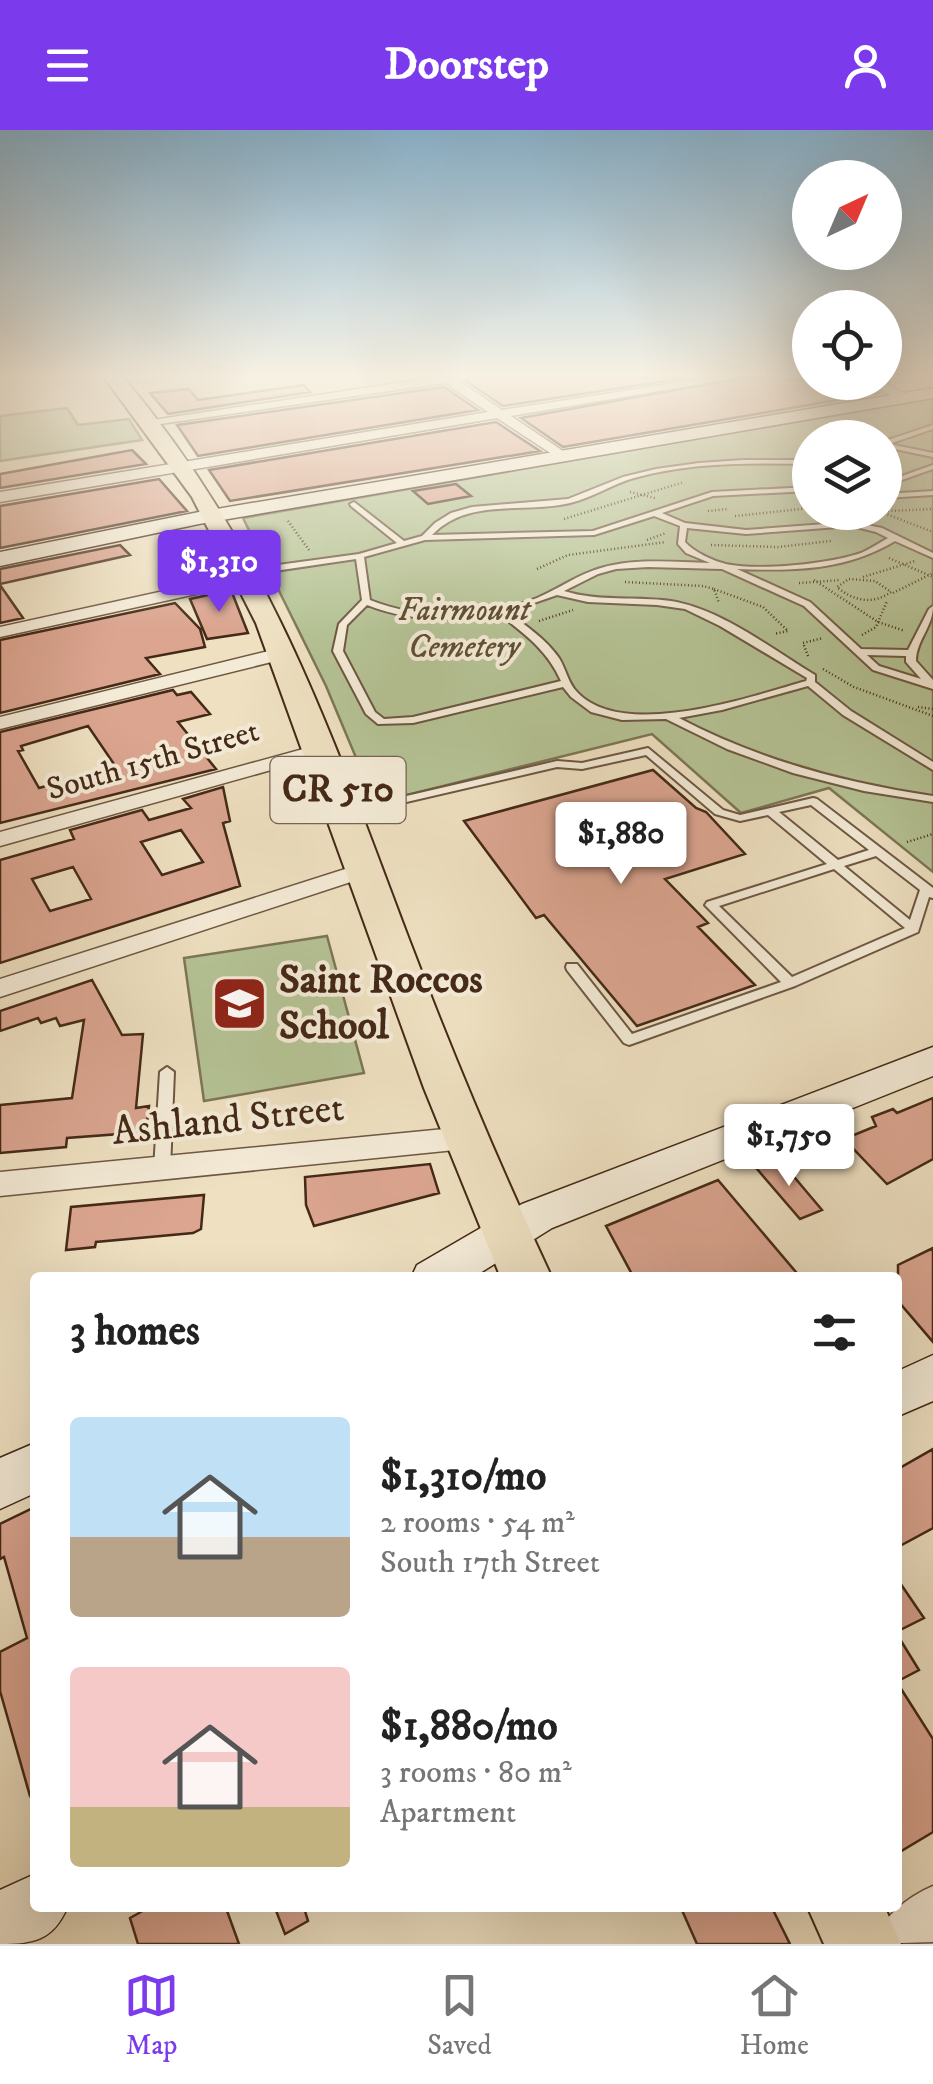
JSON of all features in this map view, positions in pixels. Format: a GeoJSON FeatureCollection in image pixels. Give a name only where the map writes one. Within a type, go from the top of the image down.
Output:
{"type":"FeatureCollection","features":[{"type":"Feature","properties":{"kind":"main road","name":"CR 510"},"geometry":{"type":"LineString","coordinates":[[183,464],[249,574],[325,749],[364,870],[465,1138],[517,1255]]}},
{"type":"Feature","properties":{"kind":"main road"},"geometry":{"type":"LineString","coordinates":[[846,1912],[864,1944]]}},
{"type":"Feature","properties":{"kind":"street"},"geometry":{"type":"LineString","coordinates":[[0,497],[198,462]]}},
{"type":"Feature","properties":{"kind":"street"},"geometry":{"type":"LineString","coordinates":[[0,559],[215,516],[528,462]]}},
{"type":"Feature","properties":{"kind":"street"},"geometry":{"type":"LineString","coordinates":[[0,632],[249,574]]}},
{"type":"Feature","properties":{"kind":"street"},"geometry":{"type":"LineString","coordinates":[[0,724],[284,653]]}},
{"type":"Feature","properties":{"kind":"street","name":"South 15th Street"},"geometry":{"type":"LineString","coordinates":[[0,839],[325,749]]}},
{"type":"Feature","properties":{"kind":"street"},"geometry":{"type":"LineString","coordinates":[[0,988],[364,870]]}},
{"type":"Feature","properties":{"kind":"street"},"geometry":{"type":"LineString","coordinates":[[445,1272],[467,1261],[517,1255],[630,1178],[933,1061]]}},
{"type":"Feature","properties":{"kind":"street","name":"Ashland Street"},"geometry":{"type":"LineString","coordinates":[[0,1184],[465,1138]]}},
{"type":"Feature","properties":{"kind":"street"},"geometry":{"type":"LineString","coordinates":[[902,1392],[933,1377]]}},
{"type":"Feature","properties":{"kind":"street"},"geometry":{"type":"LineString","coordinates":[[0,1484],[30,1469]]}},
{"type":"Feature","properties":{"kind":"street"},"geometry":{"type":"LineString","coordinates":[[0,1927],[30,1909]]}},
{"type":"Feature","properties":{"kind":"street"},"geometry":{"type":"LineString","coordinates":[[895,1944],[933,1910]]}},
{"type":"Feature","properties":{"kind":"lane"},"geometry":{"type":"LineString","coordinates":[[424,538],[438,522],[472,511],[567,501],[613,483],[708,463],[792,462]]}},
{"type":"Feature","properties":{"kind":"lane"},"geometry":{"type":"LineString","coordinates":[[902,480],[933,467]]}},
{"type":"Feature","properties":{"kind":"lane"},"geometry":{"type":"LineString","coordinates":[[902,480],[931,492]]}},
{"type":"Feature","properties":{"kind":"lane"},"geometry":{"type":"LineString","coordinates":[[249,574],[360,556],[424,538],[589,533],[657,514],[678,503],[734,491],[792,489]]}},
{"type":"Feature","properties":{"kind":"lane"},"geometry":{"type":"LineString","coordinates":[[902,495],[931,492]]}},
{"type":"Feature","properties":{"kind":"lane"},"geometry":{"type":"LineString","coordinates":[[354,504],[400,543]]}},
{"type":"Feature","properties":{"kind":"lane"},"geometry":{"type":"LineString","coordinates":[[657,514],[679,527],[746,532],[836,523],[866,526],[928,555]]}},
{"type":"Feature","properties":{"kind":"lane"},"geometry":{"type":"LineString","coordinates":[[679,527],[681,542],[720,566],[808,604],[876,668],[933,686]]}},
{"type":"Feature","properties":{"kind":"lane"},"geometry":{"type":"LineString","coordinates":[[366,600],[424,614],[499,610],[615,567],[834,561],[878,550],[894,537]]}},
{"type":"Feature","properties":{"kind":"lane"},"geometry":{"type":"LineString","coordinates":[[360,556],[366,600]]}},
{"type":"Feature","properties":{"kind":"lane"},"geometry":{"type":"LineString","coordinates":[[556,592],[602,604],[683,606],[812,677],[810,683]]}},
{"type":"Feature","properties":{"kind":"lane"},"geometry":{"type":"LineString","coordinates":[[366,600],[343,624],[338,651],[371,714],[382,722],[413,720],[566,683]]}},
{"type":"Feature","properties":{"kind":"lane"},"geometry":{"type":"LineString","coordinates":[[933,609],[910,653],[910,662],[933,686]]}},
{"type":"Feature","properties":{"kind":"lane"},"geometry":{"type":"LineString","coordinates":[[499,610],[547,650],[574,695],[605,715],[628,720],[668,716],[810,683]]}},
{"type":"Feature","properties":{"kind":"lane"},"geometry":{"type":"LineString","coordinates":[[859,652],[910,653]]}},
{"type":"Feature","properties":{"kind":"lane"},"geometry":{"type":"LineString","coordinates":[[810,683],[847,713],[933,767]]}},
{"type":"Feature","properties":{"kind":"lane"},"geometry":{"type":"LineString","coordinates":[[668,716],[720,744],[777,766],[843,784],[933,799]]}},
{"type":"Feature","properties":{"kind":"lane"},"geometry":{"type":"LineString","coordinates":[[346,813],[557,764],[582,766],[648,750],[719,812],[740,818],[814,801],[929,892],[914,929],[790,983],[629,1040],[572,967]]}},
{"type":"Feature","properties":{"kind":"lane"},"geometry":{"type":"LineString","coordinates":[[770,811],[914,929]]}},
{"type":"Feature","properties":{"kind":"lane"},"geometry":{"type":"LineString","coordinates":[[790,983],[711,905],[876,852]]}},
{"type":"Feature","properties":{"kind":"lane"},"geometry":{"type":"LineString","coordinates":[[162,1168],[166,1072]]}},
{"type":"Feature","properties":{"kind":"path"},"geometry":{"type":"LineString","coordinates":[[559,519],[607,509],[692,480]]}},
{"type":"Feature","properties":{"kind":"path"},"geometry":{"type":"LineString","coordinates":[[613,483],[639,495],[678,503]]}},
{"type":"Feature","properties":{"kind":"path"},"geometry":{"type":"LineString","coordinates":[[902,511],[933,510]]}},
{"type":"Feature","properties":{"kind":"path"},"geometry":{"type":"LineString","coordinates":[[706,516],[792,511]]}},
{"type":"Feature","properties":{"kind":"path"},"geometry":{"type":"LineString","coordinates":[[282,514],[318,562]]}},
{"type":"Feature","properties":{"kind":"path"},"geometry":{"type":"LineString","coordinates":[[902,520],[933,532]]}},
{"type":"Feature","properties":{"kind":"path"},"geometry":{"type":"LineString","coordinates":[[638,543],[679,527]]}},
{"type":"Feature","properties":{"kind":"path"},"geometry":{"type":"LineString","coordinates":[[581,561],[581,552],[590,541],[589,533]]}},
{"type":"Feature","properties":{"kind":"path"},"geometry":{"type":"LineString","coordinates":[[537,569],[581,552],[638,543],[681,542]]}},
{"type":"Feature","properties":{"kind":"path"},"geometry":{"type":"LineString","coordinates":[[788,553],[804,545]]}},
{"type":"Feature","properties":{"kind":"path"},"geometry":{"type":"LineString","coordinates":[[884,555],[931,575]]}},
{"type":"Feature","properties":{"kind":"path"},"geometry":{"type":"LineString","coordinates":[[790,584],[857,578],[905,566],[928,555]]}},
{"type":"Feature","properties":{"kind":"path"},"geometry":{"type":"LineString","coordinates":[[802,575],[844,596],[887,626],[914,633]]}},
{"type":"Feature","properties":{"kind":"path"},"geometry":{"type":"LineString","coordinates":[[848,579],[837,587],[844,596],[872,601],[931,575]]}},
{"type":"Feature","properties":{"kind":"path"},"geometry":{"type":"LineString","coordinates":[[857,578],[884,584],[890,596]]}},
{"type":"Feature","properties":{"kind":"path"},"geometry":{"type":"LineString","coordinates":[[622,581],[728,593],[753,602]]}},
{"type":"Feature","properties":{"kind":"path"},"geometry":{"type":"LineString","coordinates":[[715,591],[724,608]]}},
{"type":"Feature","properties":{"kind":"path"},"geometry":{"type":"LineString","coordinates":[[748,594],[788,631],[781,636],[769,632]]}},
{"type":"Feature","properties":{"kind":"path"},"geometry":{"type":"LineString","coordinates":[[856,636],[871,631],[890,596]]}},
{"type":"Feature","properties":{"kind":"path"},"geometry":{"type":"LineString","coordinates":[[529,623],[580,606]]}},
{"type":"Feature","properties":{"kind":"path"},"geometry":{"type":"LineString","coordinates":[[810,658],[803,643],[834,636]]}},
{"type":"Feature","properties":{"kind":"path"},"geometry":{"type":"LineString","coordinates":[[820,667],[854,688],[933,716]]}},
{"type":"Feature","properties":{"kind":"path"},"geometry":{"type":"LineString","coordinates":[[908,706],[933,709]]}},
{"type":"Feature","properties":{"kind":"path"},"geometry":{"type":"LineString","coordinates":[[907,842],[933,834]]}},
{"type":"Feature","properties":{"kind":"green space","name":"Fairmount Cemetery"},"geometry":{"type":"Polygon","coordinates":[[[564,462],[792,462],[792,530],[902,530],[902,462],[933,462],[933,872],[829,788],[741,813],[652,734],[375,803],[326,686],[243,518],[564,462]]]}},
{"type":"Feature","properties":{"kind":"green space"},"geometry":{"type":"Polygon","coordinates":[[[327,936],[364,1073],[204,1101],[184,958],[327,936]]]}},
{"type":"Feature","properties":{"kind":"building"},"geometry":{"type":"Polygon","coordinates":[[[68,462],[146,464],[0,488],[0,474],[68,462]]]}},
{"type":"Feature","properties":{"kind":"building"},"geometry":{"type":"Polygon","coordinates":[[[259,462],[474,462],[230,501],[209,470],[259,462]]]}},
{"type":"Feature","properties":{"kind":"building"},"geometry":{"type":"Polygon","coordinates":[[[159,479],[187,511],[0,548],[0,506],[159,479]]]}},
{"type":"Feature","properties":{"kind":"building"},"geometry":{"type":"Polygon","coordinates":[[[456,484],[471,496],[428,504],[413,491],[456,484]]]}},
{"type":"Feature","properties":{"kind":"building"},"geometry":{"type":"Polygon","coordinates":[[[204,538],[224,574],[184,583],[167,543],[204,538]]]}},
{"type":"Feature","properties":{"kind":"building"},"geometry":{"type":"Polygon","coordinates":[[[120,545],[130,555],[0,584],[0,569],[120,545]]]}},
{"type":"Feature","properties":{"kind":"building"},"geometry":{"type":"Polygon","coordinates":[[[0,585],[23,618],[0,623],[0,585]]]}},
{"type":"Feature","properties":{"kind":"building"},"geometry":{"type":"Polygon","coordinates":[[[231,590],[248,633],[207,639],[190,599],[231,590]]]}},
{"type":"Feature","properties":{"kind":"building"},"geometry":{"type":"Polygon","coordinates":[[[175,603],[200,629],[205,647],[146,658],[160,674],[0,713],[0,640],[175,603]]]}},
{"type":"Feature","properties":{"kind":"building"},"geometry":{"type":"Polygon","coordinates":[[[173,690],[177,695],[191,692],[210,714],[178,722],[216,769],[0,823],[0,732],[173,690]],[[88,726],[21,746],[23,750],[18,751],[39,788],[116,767],[88,726]]]}},
{"type":"Feature","properties":{"kind":"building"},"geometry":{"type":"Polygon","coordinates":[[[653,770],[696,808],[706,812],[745,854],[665,879],[708,923],[698,927],[755,985],[637,1026],[544,915],[536,918],[464,821],[653,770]]]}},
{"type":"Feature","properties":{"kind":"building"},"geometry":{"type":"Polygon","coordinates":[[[223,787],[230,821],[223,823],[240,886],[0,963],[0,860],[74,839],[70,830],[142,810],[149,820],[191,808],[183,799],[223,787]],[[181,830],[141,842],[162,875],[203,862],[181,830]],[[73,867],[32,879],[50,911],[91,899],[73,867]]]}},
{"type":"Feature","properties":{"kind":"building"},"geometry":{"type":"Polygon","coordinates":[[[92,980],[122,1035],[143,1034],[136,1108],[149,1106],[146,1132],[67,1138],[66,1147],[0,1153],[0,1105],[72,1098],[84,1020],[60,1026],[56,1018],[41,1023],[38,1018],[0,1031],[0,1011],[92,980]]]}},
{"type":"Feature","properties":{"kind":"building"},"geometry":{"type":"Polygon","coordinates":[[[933,1098],[933,1159],[887,1184],[844,1139],[876,1126],[872,1117],[893,1109],[897,1113],[933,1098]]]}},
{"type":"Feature","properties":{"kind":"building"},"geometry":{"type":"Polygon","coordinates":[[[779,1159],[822,1210],[800,1219],[757,1169],[779,1159]]]}},
{"type":"Feature","properties":{"kind":"building"},"geometry":{"type":"Polygon","coordinates":[[[430,1164],[439,1193],[314,1226],[306,1205],[305,1177],[430,1164]]]}},
{"type":"Feature","properties":{"kind":"building"},"geometry":{"type":"Polygon","coordinates":[[[718,1180],[796,1272],[631,1272],[606,1226],[718,1180]]]}},
{"type":"Feature","properties":{"kind":"building"},"geometry":{"type":"Polygon","coordinates":[[[204,1195],[201,1229],[193,1233],[96,1242],[95,1247],[66,1250],[71,1207],[204,1195]]]}},
{"type":"Feature","properties":{"kind":"building"},"geometry":{"type":"Polygon","coordinates":[[[933,1248],[933,1342],[902,1306],[902,1272],[898,1272],[898,1265],[933,1248]]]}},
{"type":"Feature","properties":{"kind":"building"},"geometry":{"type":"Polygon","coordinates":[[[933,1449],[933,1528],[902,1545],[902,1467],[933,1449]]]}},
{"type":"Feature","properties":{"kind":"building"},"geometry":{"type":"Polygon","coordinates":[[[30,1509],[30,1796],[0,1691],[0,1652],[27,1638],[4,1557],[0,1559],[0,1524],[30,1509]]]}},
{"type":"Feature","properties":{"kind":"building"},"geometry":{"type":"Polygon","coordinates":[[[902,1586],[924,1618],[902,1629],[902,1586]]]}},
{"type":"Feature","properties":{"kind":"building"},"geometry":{"type":"Polygon","coordinates":[[[902,1642],[919,1670],[902,1679],[902,1642]]]}},
{"type":"Feature","properties":{"kind":"building"},"geometry":{"type":"Polygon","coordinates":[[[902,1690],[933,1739],[933,1832],[902,1851],[902,1690]]]}},
{"type":"Feature","properties":{"kind":"building"},"geometry":{"type":"Polygon","coordinates":[[[141,1912],[227,1912],[239,1944],[138,1944],[130,1918],[141,1912]]]}},
{"type":"Feature","properties":{"kind":"building"},"geometry":{"type":"Polygon","coordinates":[[[277,1912],[305,1912],[308,1921],[285,1934],[277,1912]]]}},
{"type":"Feature","properties":{"kind":"building"},"geometry":{"type":"Polygon","coordinates":[[[683,1912],[774,1912],[790,1944],[697,1944],[683,1912]]]}},
{"type":"Feature","properties":{"kind":"place","name":"Saint Roccos School"},"geometry":{"type":"Point","coordinates":[240,1004]}}]}
